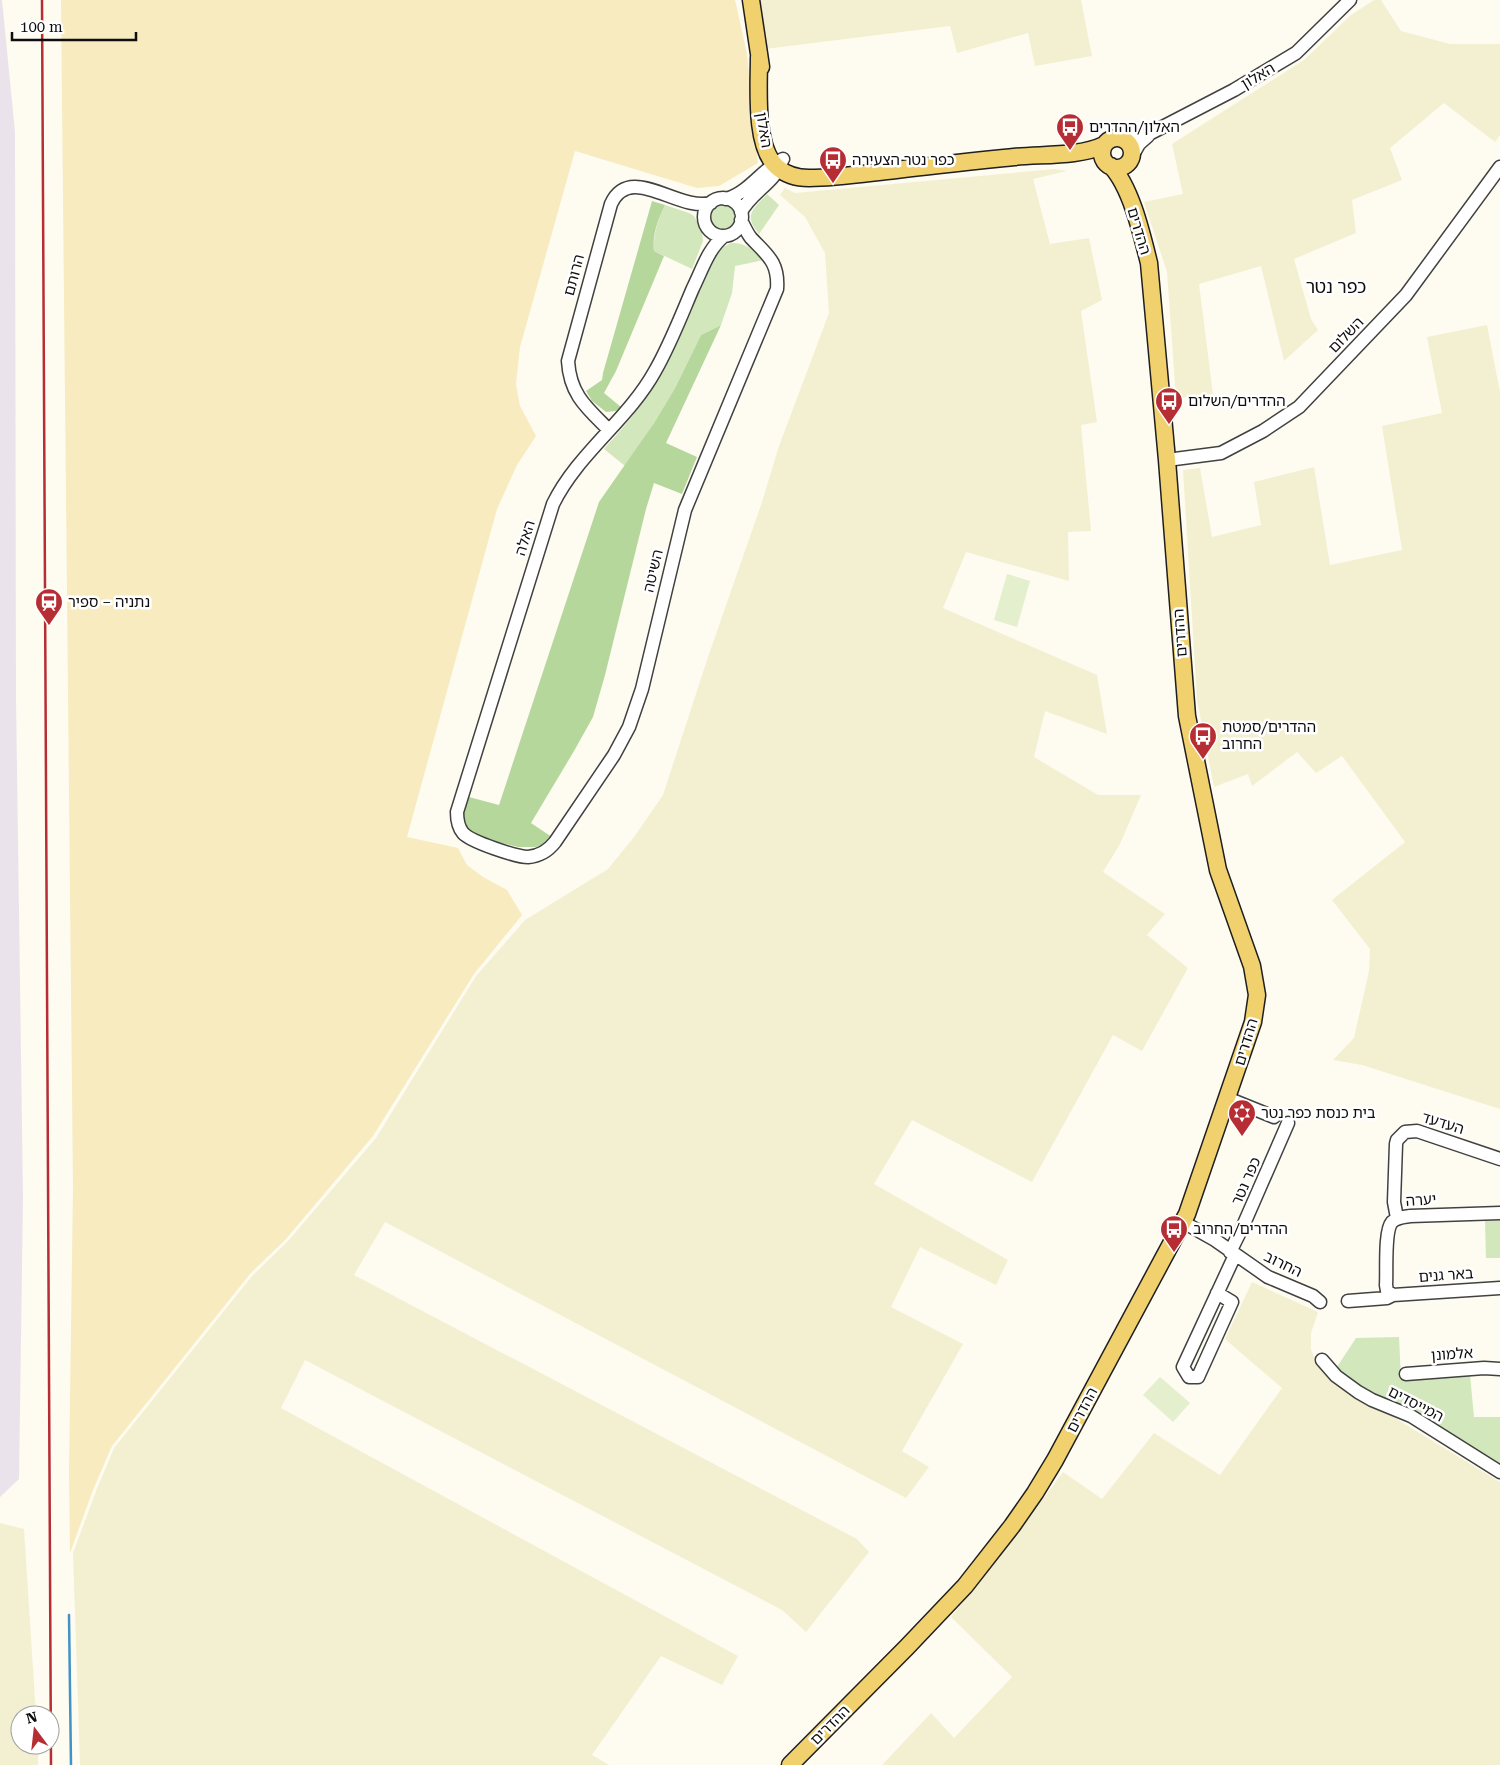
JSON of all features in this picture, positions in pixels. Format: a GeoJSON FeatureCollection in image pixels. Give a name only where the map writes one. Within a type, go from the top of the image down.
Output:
{"type":"FeatureCollection","features":[{"type":"Feature","properties":{"kind":"main road","name":"האלון"},"geometry":{"type":"LineString","coordinates":[[752,0],[759,57],[773,142],[779,164],[790,164],[804,169],[896,170],[1038,155],[1081,153],[1106,157]]}},
{"type":"Feature","properties":{"kind":"main road"},"geometry":{"type":"LineString","coordinates":[[1110,139],[1124,140],[1130,145],[1132,150],[1130,160],[1121,167],[1106,157],[1110,139]]}},
{"type":"Feature","properties":{"kind":"main road","name":"ההדרים"},"geometry":{"type":"LineString","coordinates":[[790,1765],[965,1586],[1012,1526],[1055,1460],[1183,1222],[1192,1201],[1256,1009],[1256,988],[1247,948],[1218,870],[1190,736],[1185,697],[1151,277],[1141,232],[1127,191],[1106,157]]}},
{"type":"Feature","properties":{"kind":"main road","name":"ההדרים"},"geometry":{"type":"LineString","coordinates":[[1127,191],[1126,182],[1130,160]]}},
{"type":"Feature","properties":{"kind":"street","name":"האלון"},"geometry":{"type":"LineString","coordinates":[[1124,140],[1151,133],[1234,90],[1296,53],[1350,0]]}},
{"type":"Feature","properties":{"kind":"street","name":"האלון"},"geometry":{"type":"LineString","coordinates":[[1130,160],[1140,144],[1151,133]]}},
{"type":"Feature","properties":{"kind":"street"},"geometry":{"type":"LineString","coordinates":[[726,199],[740,192],[779,164]]}},
{"type":"Feature","properties":{"kind":"street"},"geometry":{"type":"LineString","coordinates":[[728,235],[738,228],[741,216],[749,200],[779,164]]}},
{"type":"Feature","properties":{"kind":"street","name":"השלום"},"geometry":{"type":"LineString","coordinates":[[1167,460],[1221,452],[1263,431],[1299,407],[1406,295],[1500,167]]}},
{"type":"Feature","properties":{"kind":"street","name":"הרותם"},"geometry":{"type":"LineString","coordinates":[[609,430],[577,395],[571,380],[568,361],[611,204],[619,192],[630,187],[646,188],[691,204],[703,205],[711,203]]}},
{"type":"Feature","properties":{"kind":"street"},"geometry":{"type":"LineString","coordinates":[[741,216],[735,203],[726,199],[719,199],[711,203],[706,210],[706,224],[716,235],[728,235],[754,240]]}},
{"type":"Feature","properties":{"kind":"street","name":"הרותם"},"geometry":{"type":"LineString","coordinates":[[691,204],[699,211],[706,224]]}},
{"type":"Feature","properties":{"kind":"street","name":"השיטה"},"geometry":{"type":"LineString","coordinates":[[493,848],[528,857],[539,855],[550,848],[607,767],[630,726],[642,689],[685,510],[777,289],[777,272],[774,264],[748,233],[741,216]]}},
{"type":"Feature","properties":{"kind":"street","name":"האלה"},"geometry":{"type":"LineString","coordinates":[[706,224],[710,241],[709,254]]}},
{"type":"Feature","properties":{"kind":"street","name":"האלה"},"geometry":{"type":"LineString","coordinates":[[493,848],[477,842],[464,834],[457,820],[459,805],[553,504],[567,479],[642,392],[656,369],[709,254],[728,235]]}},
{"type":"Feature","properties":{"kind":"street"},"geometry":{"type":"LineString","coordinates":[[1227,1098],[1274,1117]]}},
{"type":"Feature","properties":{"kind":"street","name":"כפר נטר"},"geometry":{"type":"LineString","coordinates":[[1218,1293],[1232,1302],[1198,1376],[1189,1376],[1183,1368],[1218,1293],[1243,1226],[1288,1123]]}},
{"type":"Feature","properties":{"kind":"street","name":"העדעד"},"geometry":{"type":"LineString","coordinates":[[1397,1218],[1394,1202],[1396,1144],[1397,1140],[1405,1132],[1418,1131],[1500,1160]]}},
{"type":"Feature","properties":{"kind":"street","name":"יערה"},"geometry":{"type":"LineString","coordinates":[[1393,1295],[1387,1291],[1386,1285],[1387,1251],[1390,1226],[1397,1218],[1500,1213]]}},
{"type":"Feature","properties":{"kind":"street","name":"החרוב"},"geometry":{"type":"LineString","coordinates":[[1183,1222],[1215,1240],[1268,1277],[1314,1296],[1320,1302]]}},
{"type":"Feature","properties":{"kind":"street","name":"באר גנים"},"geometry":{"type":"LineString","coordinates":[[1348,1301],[1387,1298],[1393,1295],[1500,1288]]}},
{"type":"Feature","properties":{"kind":"street","name":"המייסדים"},"geometry":{"type":"LineString","coordinates":[[1322,1360],[1336,1376],[1358,1392],[1372,1400],[1411,1416],[1500,1472]]}},
{"type":"Feature","properties":{"kind":"street","name":"אלמונן"},"geometry":{"type":"LineString","coordinates":[[1406,1374],[1484,1368],[1500,1369]]}},
{"type":"Feature","properties":{"kind":"shaded area"},"geometry":{"type":"Polygon","coordinates":[[[0,0],[2,0],[15,132],[16,697],[23,1197],[19,1479],[0,1497],[0,0]]]}},
{"type":"Feature","properties":{"kind":"shaded area"},"geometry":{"type":"Polygon","coordinates":[[[757,0],[1081,0],[1092,56],[1035,66],[1028,33],[957,53],[950,26],[765,49],[757,0]]]}},
{"type":"Feature","properties":{"kind":"shaded area"},"geometry":{"type":"Polygon","coordinates":[[[1374,0],[1381,0],[1401,31],[1450,44],[1500,44],[1500,135],[1495,142],[1444,103],[1390,148],[1402,180],[1352,200],[1356,233],[1294,259],[1311,319],[1318,330],[1284,361],[1261,266],[1199,284],[1213,394],[1176,398],[1167,272],[1144,202],[1183,194],[1172,144],[1304,60],[1351,15],[1374,0]]]}},
{"type":"Feature","properties":{"kind":"shaded area"},"geometry":{"type":"Polygon","coordinates":[[[1055,169],[1067,171],[1033,179],[1050,244],[1089,238],[1102,300],[1081,311],[1097,422],[1081,425],[1091,531],[1068,532],[1069,581],[966,552],[943,608],[1097,675],[1107,734],[1045,711],[1034,757],[1098,795],[1141,795],[1120,844],[1103,872],[1165,914],[1147,935],[1188,968],[1142,1051],[1113,1035],[1032,1182],[912,1120],[874,1184],[1008,1260],[996,1285],[920,1247],[891,1307],[963,1344],[902,1451],[929,1467],[906,1498],[385,1222],[354,1275],[857,1539],[869,1552],[806,1632],[782,1610],[305,1360],[281,1408],[738,1656],[722,1685],[661,1656],[592,1755],[609,1765],[80,1765],[73,1553],[114,1448],[252,1276],[288,1241],[376,1138],[476,976],[525,920],[608,869],[634,837],[663,795],[708,657],[762,502],[779,446],[829,313],[825,253],[805,217],[780,195],[785,188],[795,193],[1055,169]]]}},
{"type":"Feature","properties":{"kind":"shaded area"},"geometry":{"type":"Polygon","coordinates":[[[1487,325],[1500,392],[1500,1109],[1362,1065],[1333,1060],[1354,1038],[1369,971],[1370,949],[1332,900],[1405,842],[1342,756],[1316,773],[1297,752],[1252,786],[1248,774],[1214,787],[1197,700],[1183,470],[1200,468],[1212,537],[1261,525],[1254,482],[1314,467],[1330,565],[1402,550],[1382,426],[1442,413],[1427,337],[1487,325]]]}},
{"type":"Feature","properties":{"kind":"shaded area"},"geometry":{"type":"Polygon","coordinates":[[[1252,1282],[1318,1312],[1311,1333],[1311,1349],[1318,1366],[1339,1384],[1500,1482],[1500,1765],[882,1765],[931,1713],[954,1738],[1012,1677],[951,1617],[1063,1472],[1102,1499],[1154,1433],[1220,1475],[1282,1388],[1225,1339],[1252,1282]]]}},
{"type":"Feature","properties":{"kind":"shaded area"},"geometry":{"type":"Polygon","coordinates":[[[0,1523],[24,1529],[35,1705],[10,1705],[10,1755],[38,1755],[38,1765],[0,1765],[0,1523]]]}},
{"type":"Feature","properties":{"kind":"green space"},"geometry":{"type":"Polygon","coordinates":[[[767,194],[779,205],[759,234],[752,222],[752,212],[767,194]]]}},
{"type":"Feature","properties":{"kind":"green space"},"geometry":{"type":"Polygon","coordinates":[[[652,201],[665,205],[656,227],[654,239],[654,251],[664,256],[616,371],[604,393],[621,407],[616,411],[606,412],[592,401],[586,391],[602,380],[652,201]]]}},
{"type":"Feature","properties":{"kind":"green space"},"geometry":{"type":"Polygon","coordinates":[[[665,205],[694,216],[702,231],[703,241],[692,269],[654,251],[656,227],[665,205]]]}},
{"type":"Feature","properties":{"kind":"green space"},"geometry":{"type":"Polygon","coordinates":[[[718,205],[728,205],[735,212],[735,222],[728,229],[718,229],[711,222],[711,212],[718,205]]]}},
{"type":"Feature","properties":{"kind":"green space"},"geometry":{"type":"Polygon","coordinates":[[[731,243],[741,244],[753,250],[764,260],[735,266],[732,293],[721,325],[701,335],[675,388],[625,466],[604,449],[647,395],[667,359],[719,249],[731,243]]]}},
{"type":"Feature","properties":{"kind":"green space"},"geometry":{"type":"Polygon","coordinates":[[[721,325],[666,443],[697,457],[682,494],[654,483],[593,717],[531,823],[552,837],[546,844],[536,847],[518,847],[473,836],[463,828],[462,818],[469,797],[499,805],[599,502],[654,423],[675,388],[701,335],[721,325]]]}},
{"type":"Feature","properties":{"kind":"green space"},"geometry":{"type":"Polygon","coordinates":[[[1007,574],[1030,581],[1017,627],[994,620],[1007,574]]]}},
{"type":"Feature","properties":{"kind":"green space"},"geometry":{"type":"Polygon","coordinates":[[[1500,1220],[1500,1258],[1486,1258],[1485,1221],[1500,1220]]]}},
{"type":"Feature","properties":{"kind":"green space"},"geometry":{"type":"Polygon","coordinates":[[[1399,1337],[1401,1379],[1470,1375],[1474,1417],[1500,1417],[1500,1466],[1356,1385],[1337,1367],[1356,1338],[1399,1337]]]}},
{"type":"Feature","properties":{"kind":"green space"},"geometry":{"type":"Polygon","coordinates":[[[1160,1377],[1190,1403],[1173,1422],[1143,1395],[1160,1377]]]}},
{"type":"Feature","properties":{"kind":"sand"},"geometry":{"type":"Polygon","coordinates":[[[61,0],[735,0],[747,54],[758,163],[719,186],[697,188],[575,151],[520,347],[516,384],[520,406],[536,436],[517,465],[497,509],[407,837],[458,848],[467,865],[483,877],[507,890],[522,915],[474,974],[373,1136],[286,1239],[250,1274],[112,1446],[93,1490],[70,1553],[69,1472],[73,1188],[61,0]]]}},
{"type":"Feature","properties":{"kind":"waterway"},"geometry":{"type":"LineString","coordinates":[[69,1615],[71,1765]]}},
{"type":"Feature","properties":{"kind":"railway"},"geometry":{"type":"LineString","coordinates":[[42,0],[51,1765]]}},
{"type":"Feature","properties":{"kind":"place","name":"האלון/ההדרים"},"geometry":{"type":"Point","coordinates":[1070,151]}},
{"type":"Feature","properties":{"kind":"place","name":"כפר נטר הצעירה"},"geometry":{"type":"Point","coordinates":[833,184]}},
{"type":"Feature","properties":{"kind":"place","name":"ההדרים/השלום"},"geometry":{"type":"Point","coordinates":[1169,425]}},
{"type":"Feature","properties":{"kind":"place","name":"נתניה – ספיר"},"geometry":{"type":"Point","coordinates":[49,626]}},
{"type":"Feature","properties":{"kind":"place","name":"ההדרים/סמטת החרוב"},"geometry":{"type":"Point","coordinates":[1203,760]}},
{"type":"Feature","properties":{"kind":"place","name":"בית כנסת כפר נטר"},"geometry":{"type":"Point","coordinates":[1242,1137]}},
{"type":"Feature","properties":{"kind":"place","name":"ההדרים/החרוב"},"geometry":{"type":"Point","coordinates":[1174,1253]}},
{"type":"Feature","properties":{"kind":"district","name":"כפר נטר"},"geometry":{"type":"Point","coordinates":[1336,286]}}]}
